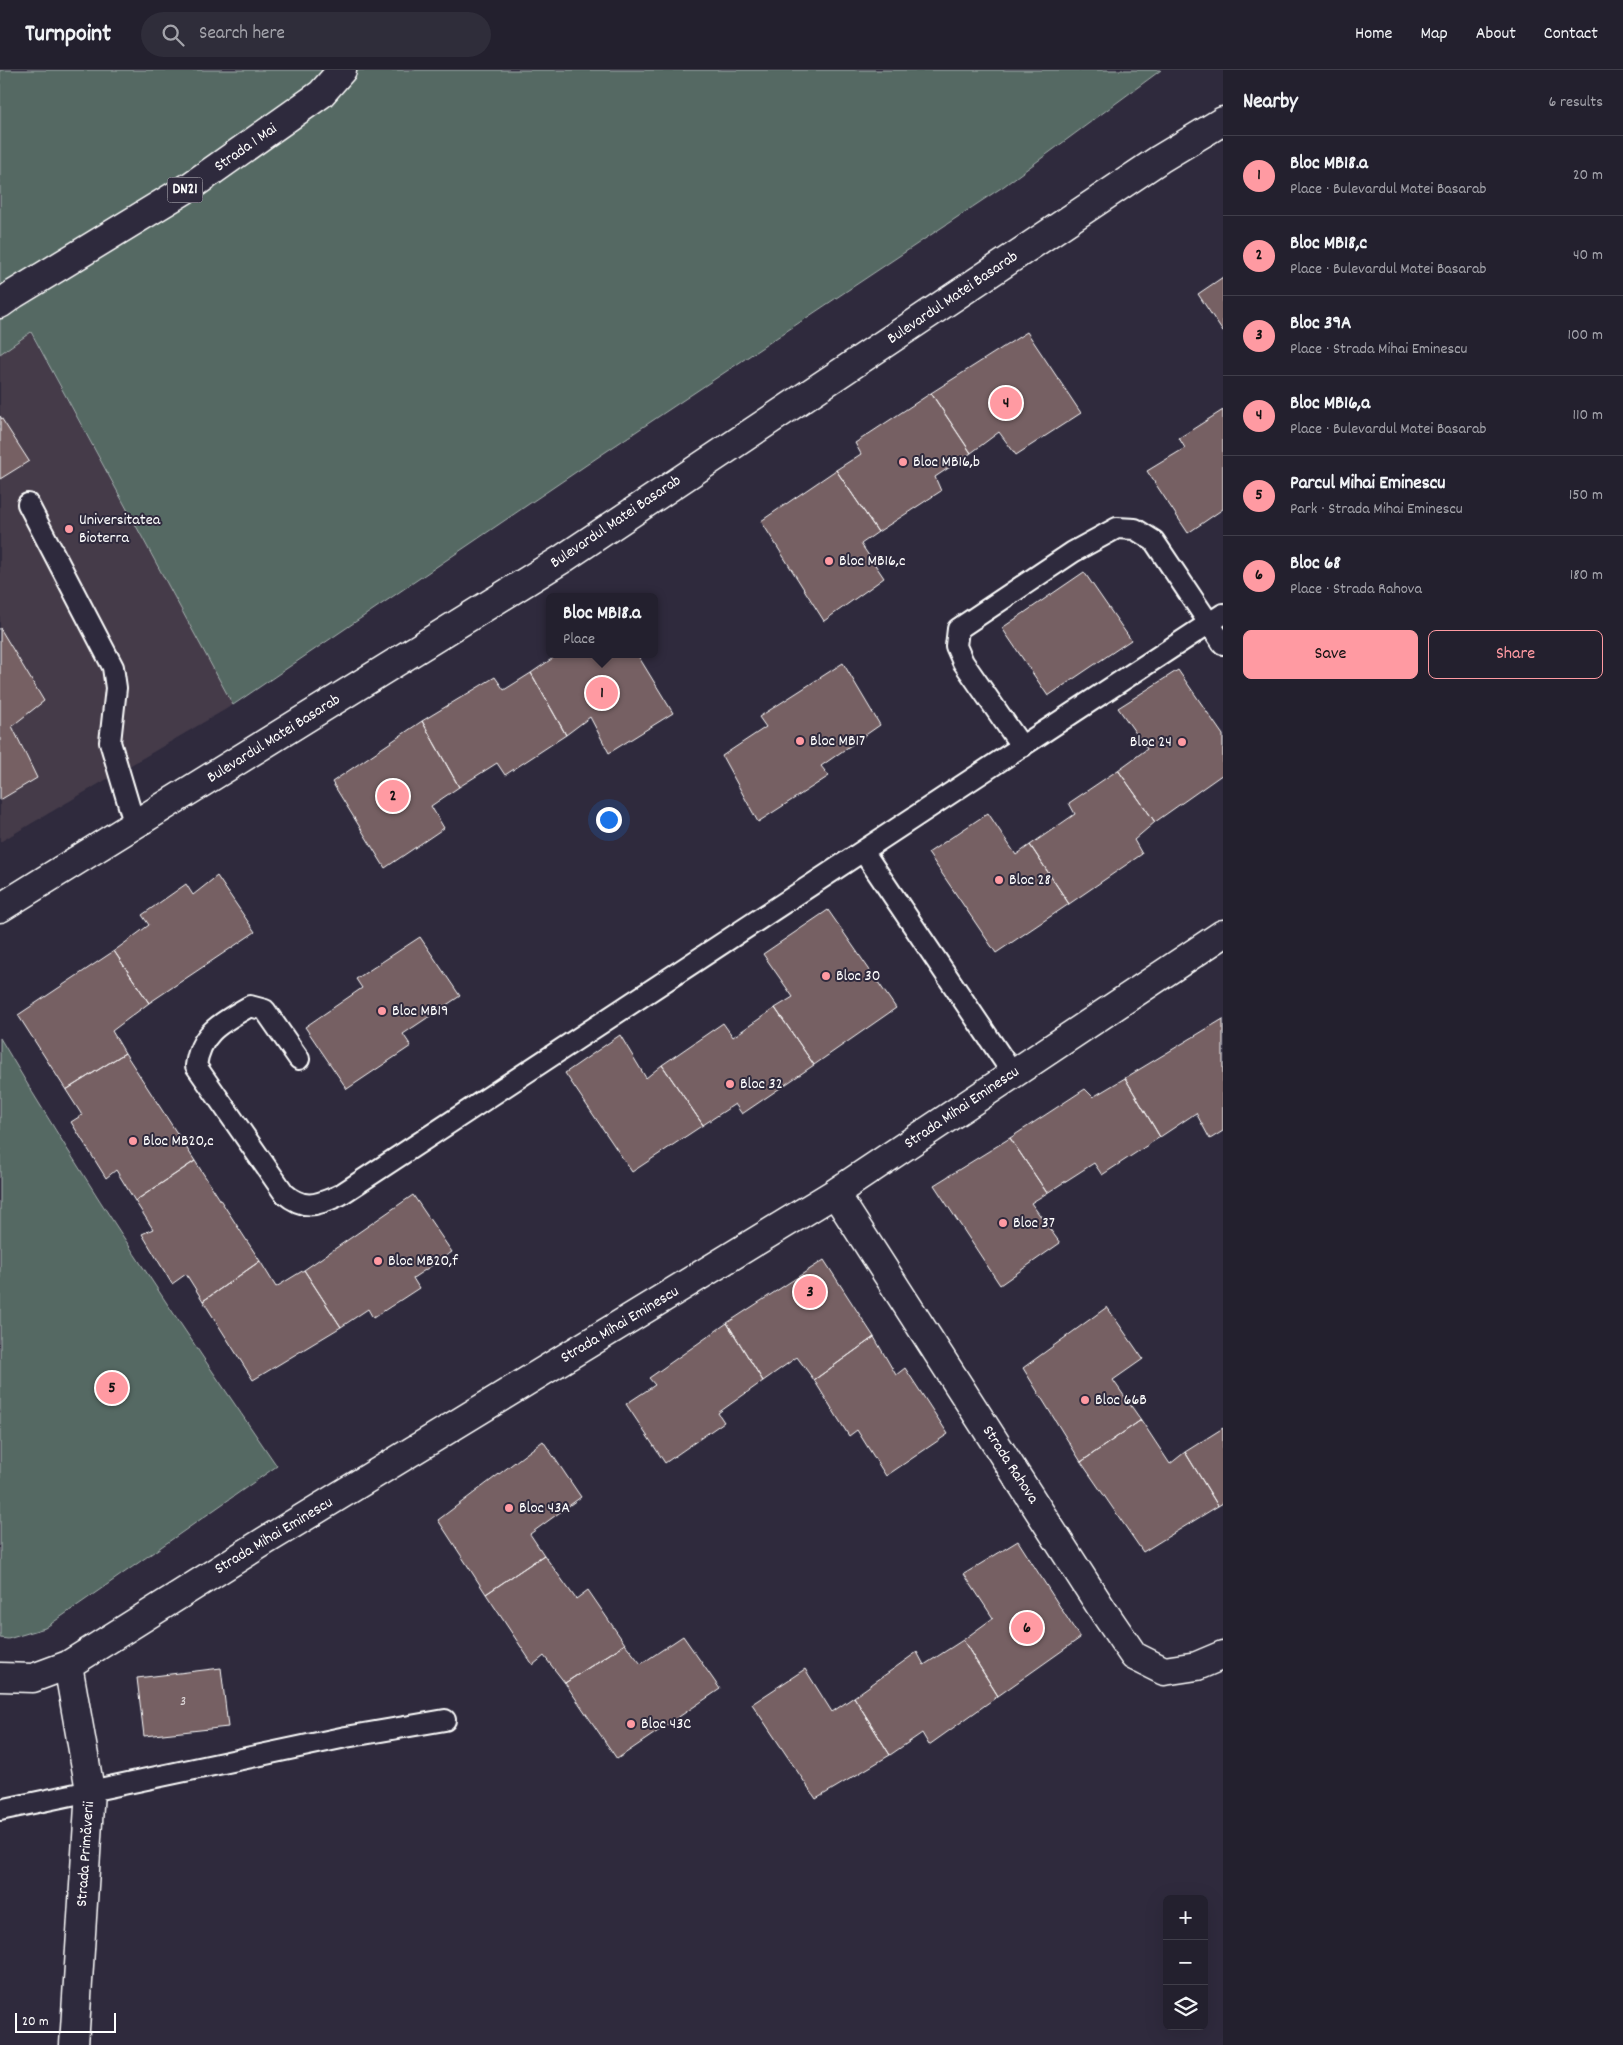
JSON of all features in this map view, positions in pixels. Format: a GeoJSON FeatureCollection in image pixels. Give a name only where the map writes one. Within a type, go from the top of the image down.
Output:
{"type":"FeatureCollection","features":[{"type":"Feature","properties":{"kind":"street","name":"Strada 1 Mai"},"geometry":{"type":"LineString","coordinates":[[5,299],[191,186],[321,94],[342,70]]}},
{"type":"Feature","properties":{"kind":"street","name":"Bulevardul Matei Basarab"},"geometry":{"type":"LineString","coordinates":[[0,908],[135,826],[564,558],[1144,170],[1223,121]]}},
{"type":"Feature","properties":{"kind":"street","name":"Strada Mihai Eminescu"},"geometry":{"type":"LineString","coordinates":[[0,1677],[33,1678],[68,1665],[265,1541],[835,1193],[1223,934]]}},
{"type":"Feature","properties":{"kind":"street","name":"Strada Rahova"},"geometry":{"type":"LineString","coordinates":[[835,1193],[1134,1656],[1164,1671],[1197,1666],[1223,1655]]}},
{"type":"Feature","properties":{"kind":"street","name":"Strada Primăverii"},"geometry":{"type":"LineString","coordinates":[[68,1665],[90,1790],[74,2045]]}},
{"type":"Feature","properties":{"kind":"lane"},"geometry":{"type":"LineString","coordinates":[[28,504],[113,667],[116,688],[110,742],[135,826]]}},
{"type":"Feature","properties":{"kind":"lane"},"geometry":{"type":"LineString","coordinates":[[1022,747],[963,662],[956,646],[958,629],[1073,552],[1117,528],[1136,529],[1154,541],[1216,618],[1223,644]]}},
{"type":"Feature","properties":{"kind":"lane"},"geometry":{"type":"LineString","coordinates":[[299,1059],[265,1010],[250,1006],[225,1021],[204,1038],[197,1052],[196,1066],[284,1193],[296,1202],[314,1206],[340,1195],[1216,618]]}},
{"type":"Feature","properties":{"kind":"lane"},"geometry":{"type":"LineString","coordinates":[[863,851],[1013,1074]]}},
{"type":"Feature","properties":{"kind":"lane"},"geometry":{"type":"LineString","coordinates":[[0,1810],[346,1736],[445,1720]]}},
{"type":"Feature","properties":{"kind":"shaded area","name":"Universitatea Bioterra"},"geometry":{"type":"Polygon","coordinates":[[[30,332],[233,705],[0,842],[0,354],[30,332]]]}},
{"type":"Feature","properties":{"kind":"green space"},"geometry":{"type":"Polygon","coordinates":[[[0,70],[1161,70],[1004,186],[604,453],[233,705],[31,332],[0,354],[0,70]]]}},
{"type":"Feature","properties":{"kind":"green space"},"geometry":{"type":"Polygon","coordinates":[[[0,1038],[66,1147],[135,1255],[277,1466],[45,1628],[8,1639],[0,1638],[0,1038]]]}},
{"type":"Feature","properties":{"kind":"building"},"geometry":{"type":"Polygon","coordinates":[[[1223,277],[1223,332],[1198,294],[1223,277]]]}},
{"type":"Feature","properties":{"kind":"building"},"geometry":{"type":"Polygon","coordinates":[[[1027,332],[1081,413],[1016,455],[999,432],[971,453],[931,393],[1027,332]]]}},
{"type":"Feature","properties":{"kind":"building","name":"Bloc MB16,b"},"geometry":{"type":"Polygon","coordinates":[[[931,393],[971,453],[935,477],[941,491],[878,532],[836,470],[861,454],[855,443],[931,393]]]}},
{"type":"Feature","properties":{"kind":"building"},"geometry":{"type":"Polygon","coordinates":[[[1223,410],[1223,509],[1188,533],[1147,471],[1185,448],[1179,438],[1223,410]]]}},
{"type":"Feature","properties":{"kind":"building"},"geometry":{"type":"Polygon","coordinates":[[[0,416],[29,461],[0,479],[0,416]]]}},
{"type":"Feature","properties":{"kind":"building","name":"Bloc MB16,c"},"geometry":{"type":"Polygon","coordinates":[[[836,470],[878,532],[861,544],[884,578],[824,621],[761,521],[836,470]]]}},
{"type":"Feature","properties":{"kind":"building"},"geometry":{"type":"Polygon","coordinates":[[[1084,572],[1131,640],[1048,696],[1002,628],[1084,572]]]}},
{"type":"Feature","properties":{"kind":"building"},"geometry":{"type":"Polygon","coordinates":[[[0,628],[44,701],[12,726],[37,778],[0,800],[0,628]]]}},
{"type":"Feature","properties":{"kind":"building"},"geometry":{"type":"Polygon","coordinates":[[[553,658],[639,658],[673,713],[609,753],[590,717],[566,735],[531,673],[553,658]]]}},
{"type":"Feature","properties":{"kind":"building","name":"Bloc MB17"},"geometry":{"type":"Polygon","coordinates":[[[843,663],[880,725],[821,766],[829,776],[758,822],[722,756],[766,727],[759,717],[843,663]]]}},
{"type":"Feature","properties":{"kind":"building","name":"Bloc 24"},"geometry":{"type":"Polygon","coordinates":[[[1178,670],[1223,735],[1223,774],[1155,822],[1118,770],[1147,749],[1118,708],[1178,670]]]}},
{"type":"Feature","properties":{"kind":"building"},"geometry":{"type":"Polygon","coordinates":[[[531,673],[566,735],[505,775],[497,763],[459,787],[422,721],[495,677],[504,690],[531,673]]]}},
{"type":"Feature","properties":{"kind":"building"},"geometry":{"type":"Polygon","coordinates":[[[422,721],[459,787],[431,806],[444,828],[385,868],[332,782],[422,721]]]}},
{"type":"Feature","properties":{"kind":"building"},"geometry":{"type":"Polygon","coordinates":[[[1118,770],[1155,822],[1134,840],[1142,854],[1069,904],[1030,845],[1075,814],[1069,803],[1118,770]]]}},
{"type":"Feature","properties":{"kind":"building","name":"Bloc 28"},"geometry":{"type":"Polygon","coordinates":[[[988,813],[1016,855],[1030,845],[1069,904],[996,953],[928,853],[988,813]]]}},
{"type":"Feature","properties":{"kind":"building"},"geometry":{"type":"Polygon","coordinates":[[[217,876],[255,932],[149,1003],[114,951],[149,925],[142,915],[186,884],[193,895],[217,876]]]}},
{"type":"Feature","properties":{"kind":"building","name":"Bloc 30"},"geometry":{"type":"Polygon","coordinates":[[[828,910],[896,1008],[814,1065],[775,1008],[793,997],[763,954],[828,910]]]}},
{"type":"Feature","properties":{"kind":"building","name":"Bloc MB19"},"geometry":{"type":"Polygon","coordinates":[[[420,937],[460,996],[403,1034],[411,1046],[347,1089],[305,1027],[362,988],[356,979],[420,937]]]}},
{"type":"Feature","properties":{"kind":"building"},"geometry":{"type":"Polygon","coordinates":[[[114,951],[149,1003],[112,1031],[125,1053],[66,1090],[18,1015],[114,951]]]}},
{"type":"Feature","properties":{"kind":"building","name":"Bloc 32"},"geometry":{"type":"Polygon","coordinates":[[[775,1008],[814,1065],[742,1114],[735,1104],[703,1125],[662,1065],[723,1023],[733,1037],[775,1008]]]}},
{"type":"Feature","properties":{"kind":"building"},"geometry":{"type":"Polygon","coordinates":[[[1223,1019],[1223,1131],[1210,1139],[1196,1113],[1160,1137],[1125,1078],[1223,1019]]]}},
{"type":"Feature","properties":{"kind":"building"},"geometry":{"type":"Polygon","coordinates":[[[620,1035],[646,1078],[662,1065],[703,1125],[632,1172],[565,1073],[620,1035]]]}},
{"type":"Feature","properties":{"kind":"building","name":"Bloc MB20,c"},"geometry":{"type":"Polygon","coordinates":[[[125,1053],[195,1161],[135,1201],[116,1170],[106,1178],[71,1122],[82,1115],[66,1090],[125,1053]]]}},
{"type":"Feature","properties":{"kind":"building"},"geometry":{"type":"Polygon","coordinates":[[[1125,1078],[1160,1137],[1102,1175],[1094,1163],[1047,1193],[1010,1138],[1085,1089],[1093,1097],[1125,1078]]]}},
{"type":"Feature","properties":{"kind":"building","name":"Bloc 37"},"geometry":{"type":"Polygon","coordinates":[[[1010,1138],[1047,1193],[1031,1203],[1060,1243],[1000,1285],[934,1185],[1010,1138]]]}},
{"type":"Feature","properties":{"kind":"building"},"geometry":{"type":"Polygon","coordinates":[[[195,1161],[260,1261],[203,1301],[186,1274],[172,1284],[142,1234],[153,1229],[135,1201],[195,1161]]]}},
{"type":"Feature","properties":{"kind":"building","name":"Bloc MB20,f"},"geometry":{"type":"Polygon","coordinates":[[[413,1195],[452,1252],[413,1278],[419,1288],[373,1318],[368,1309],[341,1327],[304,1270],[413,1195]]]}},
{"type":"Feature","properties":{"kind":"building"},"geometry":{"type":"Polygon","coordinates":[[[824,1260],[874,1337],[814,1380],[797,1357],[763,1381],[727,1323],[824,1260]]]}},
{"type":"Feature","properties":{"kind":"building"},"geometry":{"type":"Polygon","coordinates":[[[260,1261],[276,1287],[304,1270],[341,1327],[253,1380],[203,1301],[260,1261]]]}},
{"type":"Feature","properties":{"kind":"building","name":"Bloc 66B"},"geometry":{"type":"Polygon","coordinates":[[[1107,1307],[1143,1359],[1113,1380],[1141,1420],[1081,1462],[1023,1368],[1107,1307]]]}},
{"type":"Feature","properties":{"kind":"building"},"geometry":{"type":"Polygon","coordinates":[[[727,1323],[763,1381],[718,1413],[724,1422],[665,1463],[626,1404],[655,1385],[649,1378],[727,1323]]]}},
{"type":"Feature","properties":{"kind":"building"},"geometry":{"type":"Polygon","coordinates":[[[874,1337],[896,1375],[905,1368],[948,1434],[886,1476],[857,1430],[849,1436],[814,1380],[874,1337]]]}},
{"type":"Feature","properties":{"kind":"building"},"geometry":{"type":"Polygon","coordinates":[[[1141,1420],[1170,1464],[1185,1452],[1218,1506],[1143,1552],[1081,1462],[1141,1420]]]}},
{"type":"Feature","properties":{"kind":"building"},"geometry":{"type":"Polygon","coordinates":[[[1223,1428],[1223,1503],[1218,1506],[1185,1452],[1223,1428]]]}},
{"type":"Feature","properties":{"kind":"building","name":"Bloc 43A"},"geometry":{"type":"Polygon","coordinates":[[[543,1441],[581,1497],[530,1534],[544,1555],[486,1594],[438,1520],[543,1441]]]}},
{"type":"Feature","properties":{"kind":"building"},"geometry":{"type":"Polygon","coordinates":[[[1018,1541],[1080,1638],[998,1696],[963,1640],[993,1618],[964,1574],[1018,1541]]]}},
{"type":"Feature","properties":{"kind":"building"},"geometry":{"type":"Polygon","coordinates":[[[544,1555],[576,1599],[588,1590],[625,1644],[565,1683],[544,1656],[533,1665],[486,1594],[544,1555]]]}},
{"type":"Feature","properties":{"kind":"building","name":"Bloc 43C"},"geometry":{"type":"Polygon","coordinates":[[[683,1636],[720,1689],[617,1759],[565,1683],[625,1644],[641,1664],[683,1636]]]}},
{"type":"Feature","properties":{"kind":"building"},"geometry":{"type":"Polygon","coordinates":[[[963,1640],[998,1696],[929,1745],[922,1733],[890,1755],[854,1697],[917,1652],[924,1665],[963,1640]]]}},
{"type":"Feature","properties":{"kind":"building"},"geometry":{"type":"Polygon","coordinates":[[[221,1668],[228,1727],[144,1736],[137,1678],[221,1668]]]}},
{"type":"Feature","properties":{"kind":"building"},"geometry":{"type":"Polygon","coordinates":[[[805,1669],[832,1712],[854,1697],[890,1755],[816,1799],[752,1704],[805,1669]]]}},
{"type":"Feature","properties":{"kind":"place","name":"Bloc MB16,a"},"geometry":{"type":"Point","coordinates":[1006,403]}},
{"type":"Feature","properties":{"kind":"place","name":"Bloc MB16,b"},"geometry":{"type":"Point","coordinates":[903,462]}},
{"type":"Feature","properties":{"kind":"place","name":"Universitatea Bioterra"},"geometry":{"type":"Point","coordinates":[69,529]}},
{"type":"Feature","properties":{"kind":"place","name":"Bloc MB16,c"},"geometry":{"type":"Point","coordinates":[829,561]}},
{"type":"Feature","properties":{"kind":"place","name":"Bloc MB18.a"},"geometry":{"type":"Point","coordinates":[602,693]}},
{"type":"Feature","properties":{"kind":"place","name":"Bloc MB17"},"geometry":{"type":"Point","coordinates":[800,741]}},
{"type":"Feature","properties":{"kind":"place","name":"Bloc 24"},"geometry":{"type":"Point","coordinates":[1182,742]}},
{"type":"Feature","properties":{"kind":"place","name":"Bloc MB18,c"},"geometry":{"type":"Point","coordinates":[393,796]}},
{"type":"Feature","properties":{"kind":"place","name":"Bloc 28"},"geometry":{"type":"Point","coordinates":[999,880]}},
{"type":"Feature","properties":{"kind":"place","name":"Bloc 30"},"geometry":{"type":"Point","coordinates":[826,976]}},
{"type":"Feature","properties":{"kind":"place","name":"Bloc MB19"},"geometry":{"type":"Point","coordinates":[382,1011]}},
{"type":"Feature","properties":{"kind":"place","name":"Bloc 32"},"geometry":{"type":"Point","coordinates":[730,1084]}},
{"type":"Feature","properties":{"kind":"place","name":"Bloc MB20,c"},"geometry":{"type":"Point","coordinates":[133,1141]}},
{"type":"Feature","properties":{"kind":"place","name":"Bloc 37"},"geometry":{"type":"Point","coordinates":[1003,1223]}},
{"type":"Feature","properties":{"kind":"place","name":"Bloc MB20,f"},"geometry":{"type":"Point","coordinates":[378,1261]}},
{"type":"Feature","properties":{"kind":"place","name":"Bloc 39A"},"geometry":{"type":"Point","coordinates":[810,1292]}},
{"type":"Feature","properties":{"kind":"place","name":"Parcul Mihai Eminescu"},"geometry":{"type":"Point","coordinates":[112,1388]}},
{"type":"Feature","properties":{"kind":"place","name":"Bloc 66B"},"geometry":{"type":"Point","coordinates":[1085,1400]}},
{"type":"Feature","properties":{"kind":"place","name":"Bloc 43A"},"geometry":{"type":"Point","coordinates":[509,1508]}},
{"type":"Feature","properties":{"kind":"place","name":"Bloc 68"},"geometry":{"type":"Point","coordinates":[1027,1628]}},
{"type":"Feature","properties":{"kind":"place","name":"Bloc 43C"},"geometry":{"type":"Point","coordinates":[631,1724]}}]}
